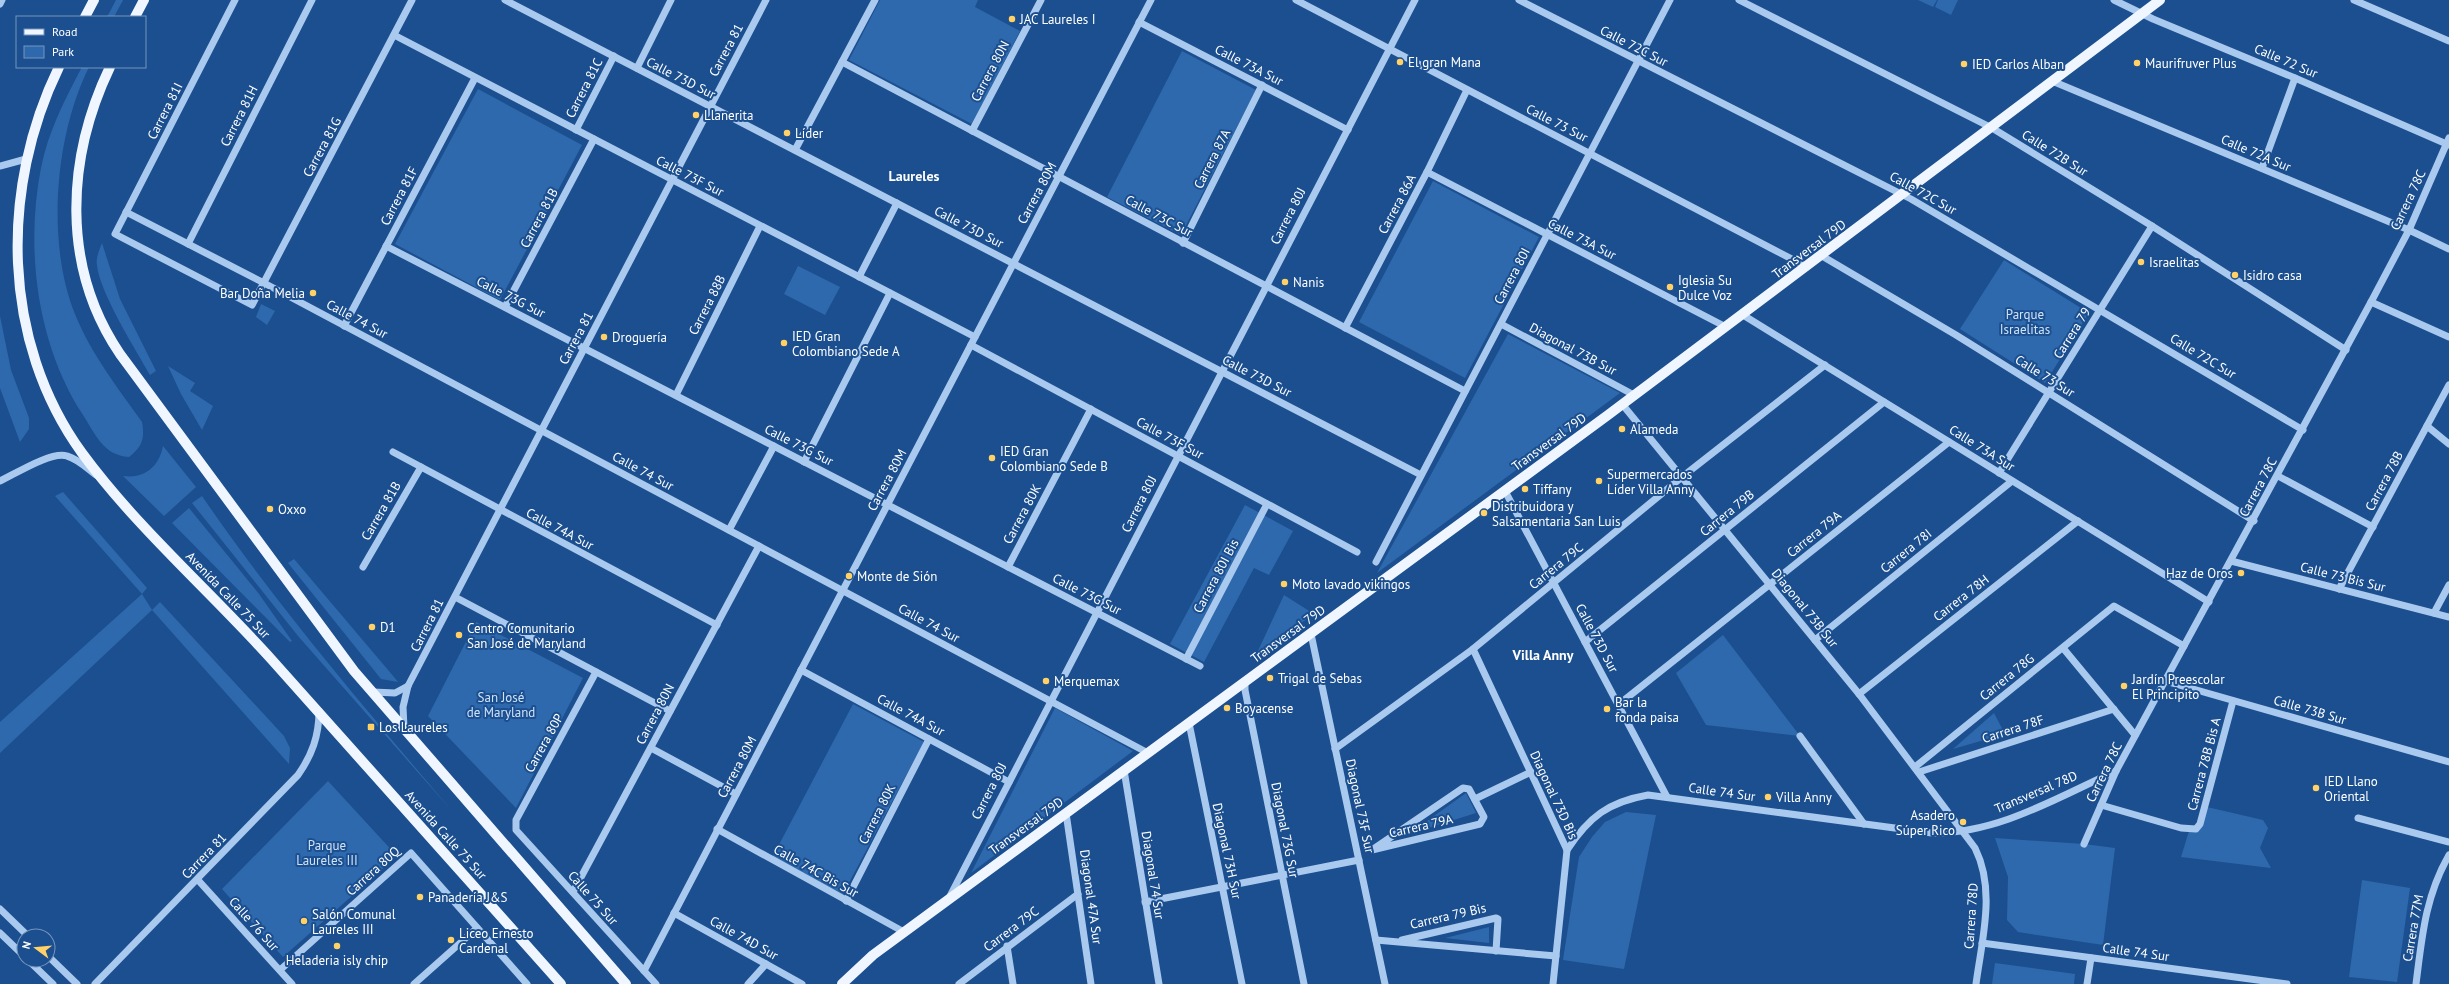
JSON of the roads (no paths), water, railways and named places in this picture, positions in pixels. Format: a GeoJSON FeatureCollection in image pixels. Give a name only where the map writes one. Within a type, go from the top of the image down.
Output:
{"type":"FeatureCollection","features":[{"type":"Feature","properties":{"kind":"main road"},"geometry":{"type":"LineString","coordinates":[[86,16],[94,0]]}},
{"type":"Feature","properties":{"kind":"main road"},"geometry":{"type":"LineString","coordinates":[[136,16],[144,0]]}},
{"type":"Feature","properties":{"kind":"main road","name":"Transversal 79D"},"geometry":{"type":"LineString","coordinates":[[948,900],[1822,256],[2160,0]]}},
{"type":"Feature","properties":{"kind":"main road","name":"Avenida Calle 75 Sur"},"geometry":{"type":"LineString","coordinates":[[59,68],[40,111],[26,159],[19,200],[17,231],[23,308],[35,354],[55,407],[74,440],[105,482],[318,711],[561,984]]}},
{"type":"Feature","properties":{"kind":"main road"},"geometry":{"type":"LineString","coordinates":[[110,68],[92,108],[85,132],[80,157],[75,213],[82,270],[100,322],[111,340],[270,560],[370,692],[626,984]]}},
{"type":"Feature","properties":{"kind":"main road","name":"Carrera 80J"},"geometry":{"type":"LineString","coordinates":[[842,984],[859,966],[948,900]]}},
{"type":"Feature","properties":{"kind":"street"},"geometry":{"type":"LineString","coordinates":[[0,4],[2,0]]}},
{"type":"Feature","properties":{"kind":"street","name":"Carrera 81I"},"geometry":{"type":"LineString","coordinates":[[235,0],[116,234],[252,305]]}},
{"type":"Feature","properties":{"kind":"street","name":"Carrera 81H"},"geometry":{"type":"LineString","coordinates":[[188,244],[312,0]]}},
{"type":"Feature","properties":{"kind":"street","name":"Carrera 81G"},"geometry":{"type":"LineString","coordinates":[[252,305],[412,0]]}},
{"type":"Feature","properties":{"kind":"street","name":"Calle 73D Sur"},"geometry":{"type":"LineString","coordinates":[[505,0],[1421,475]]}},
{"type":"Feature","properties":{"kind":"street"},"geometry":{"type":"LineString","coordinates":[[637,68],[671,0]]}},
{"type":"Feature","properties":{"kind":"street","name":"Carrera 81"},"geometry":{"type":"LineString","coordinates":[[404,730],[403,707],[408,686],[766,0]]}},
{"type":"Feature","properties":{"kind":"street"},"geometry":{"type":"LineString","coordinates":[[795,150],[875,0]]}},
{"type":"Feature","properties":{"kind":"street","name":"Carrera 80N"},"geometry":{"type":"LineString","coordinates":[[972,131],[1041,0]]}},
{"type":"Feature","properties":{"kind":"street","name":"Carrera 80M"},"geometry":{"type":"LineString","coordinates":[[644,971],[1151,0]]}},
{"type":"Feature","properties":{"kind":"street","name":"Calle 73 Sur"},"geometry":{"type":"LineString","coordinates":[[1296,0],[1807,266]]}},
{"type":"Feature","properties":{"kind":"street","name":"Carrera 80J"},"geometry":{"type":"LineString","coordinates":[[948,900],[1415,0]]}},
{"type":"Feature","properties":{"kind":"street","name":"Calle 72C Sur"},"geometry":{"type":"LineString","coordinates":[[1519,0],[1638,62],[1903,195],[2101,309],[2303,430]]}},
{"type":"Feature","properties":{"kind":"street","name":"Carrera 80I"},"geometry":{"type":"LineString","coordinates":[[1376,562],[1670,0]]}},
{"type":"Feature","properties":{"kind":"street","name":"Calle 72B Sur"},"geometry":{"type":"LineString","coordinates":[[1739,0],[1992,128],[2152,226],[2346,350]]}},
{"type":"Feature","properties":{"kind":"street","name":"Calle 72 Sur"},"geometry":{"type":"LineString","coordinates":[[2114,0],[2141,14],[2448,142]]}},
{"type":"Feature","properties":{"kind":"street"},"geometry":{"type":"LineString","coordinates":[[2354,0],[2449,41]]}},
{"type":"Feature","properties":{"kind":"street","name":"Calle 73A Sur"},"geometry":{"type":"LineString","coordinates":[[1139,22],[1348,130]]}},
{"type":"Feature","properties":{"kind":"street","name":"Calle 73F Sur"},"geometry":{"type":"LineString","coordinates":[[394,35],[975,337]]}},
{"type":"Feature","properties":{"kind":"street","name":"Carrera 81C"},"geometry":{"type":"LineString","coordinates":[[576,130],[614,56]]}},
{"type":"Feature","properties":{"kind":"street","name":"Calle 73C Sur"},"geometry":{"type":"LineString","coordinates":[[842,62],[1465,391]]}},
{"type":"Feature","properties":{"kind":"street","name":"Carrera 81F"},"geometry":{"type":"LineString","coordinates":[[344,326],[475,78]]}},
{"type":"Feature","properties":{"kind":"street"},"geometry":{"type":"LineString","coordinates":[[2262,168],[2295,78]]}},
{"type":"Feature","properties":{"kind":"street","name":"Calle 72A Sur"},"geometry":{"type":"LineString","coordinates":[[2052,81],[2409,230],[2449,249]]}},
{"type":"Feature","properties":{"kind":"street","name":"Carrera 87A"},"geometry":{"type":"LineString","coordinates":[[1183,243],[1262,85]]}},
{"type":"Feature","properties":{"kind":"street","name":"Carrera 86A"},"geometry":{"type":"LineString","coordinates":[[1345,328],[1427,172],[1467,90]]}},
{"type":"Feature","properties":{"kind":"street","name":"Carrera 81B"},"geometry":{"type":"LineString","coordinates":[[505,307],[594,140]]}},
{"type":"Feature","properties":{"kind":"street","name":"Carrera 78C"},"geometry":{"type":"LineString","coordinates":[[2084,844],[2116,771],[2254,521],[2409,230],[2448,142]]}},
{"type":"Feature","properties":{"kind":"street"},"geometry":{"type":"LineString","coordinates":[[0,166],[26,159]]}},
{"type":"Feature","properties":{"kind":"street","name":"Calle 73A Sur"},"geometry":{"type":"LineString","coordinates":[[1427,172],[1726,327]]}},
{"type":"Feature","properties":{"kind":"street"},"geometry":{"type":"LineString","coordinates":[[859,277],[897,203]]}},
{"type":"Feature","properties":{"kind":"street","name":"Calle 74 Sur"},"geometry":{"type":"LineString","coordinates":[[126,212],[264,283],[1148,753]]}},
{"type":"Feature","properties":{"kind":"street","name":"Carrera 88B"},"geometry":{"type":"LineString","coordinates":[[676,395],[760,226]]}},
{"type":"Feature","properties":{"kind":"street","name":"Carrera 79"},"geometry":{"type":"LineString","coordinates":[[1999,473],[2152,226]]}},
{"type":"Feature","properties":{"kind":"street","name":"Calle 73G Sur"},"geometry":{"type":"LineString","coordinates":[[386,246],[1200,666]]}},
{"type":"Feature","properties":{"kind":"street","name":"Calle 73 Sur"},"geometry":{"type":"LineString","coordinates":[[1822,256],[2049,393],[2254,521]]}},
{"type":"Feature","properties":{"kind":"street"},"geometry":{"type":"LineString","coordinates":[[804,462],[890,293]]}},
{"type":"Feature","properties":{"kind":"street"},"geometry":{"type":"LineString","coordinates":[[2371,302],[2449,337]]}},
{"type":"Feature","properties":{"kind":"street","name":"Calle 73A Sur"},"geometry":{"type":"LineString","coordinates":[[1742,314],[2209,602]]}},
{"type":"Feature","properties":{"kind":"street","name":"Diagonal 73B Sur"},"geometry":{"type":"LineString","coordinates":[[1500,324],[1634,395]]}},
{"type":"Feature","properties":{"kind":"street","name":"Calle 73F Sur"},"geometry":{"type":"LineString","coordinates":[[971,345],[1357,552]]}},
{"type":"Feature","properties":{"kind":"street","name":"Carrera 79C"},"geometry":{"type":"LineString","coordinates":[[1335,749],[1473,649],[1682,477],[1825,365]]}},
{"type":"Feature","properties":{"kind":"street","name":"Carrera 78B"},"geometry":{"type":"LineString","coordinates":[[2339,589],[2449,385]]}},
{"type":"Feature","properties":{"kind":"street","name":"Carrera 79B"},"geometry":{"type":"LineString","coordinates":[[1585,642],[1884,402]]}},
{"type":"Feature","properties":{"kind":"street","name":"Diagonal 73B Sur"},"geometry":{"type":"LineString","coordinates":[[1622,404],[1859,694],[1965,831]]}},
{"type":"Feature","properties":{"kind":"street","name":"Carrera 80K"},"geometry":{"type":"LineString","coordinates":[[1008,567],[1091,409]]}},
{"type":"Feature","properties":{"kind":"street"},"geometry":{"type":"LineString","coordinates":[[2427,426],[2449,444]]}},
{"type":"Feature","properties":{"kind":"street","name":"Carrera 79A"},"geometry":{"type":"LineString","coordinates":[[1618,705],[1949,442]]}},
{"type":"Feature","properties":{"kind":"street"},"geometry":{"type":"LineString","coordinates":[[729,530],[774,446]]}},
{"type":"Feature","properties":{"kind":"street","name":"Calle 74A Sur"},"geometry":{"type":"LineString","coordinates":[[393,452],[717,625]]}},
{"type":"Feature","properties":{"kind":"street"},"geometry":{"type":"LineString","coordinates":[[0,481],[40,461],[61,454],[80,463],[105,482]]}},
{"type":"Feature","properties":{"kind":"street","name":"Carrera 81B"},"geometry":{"type":"LineString","coordinates":[[363,567],[421,467]]}},
{"type":"Feature","properties":{"kind":"street"},"geometry":{"type":"LineString","coordinates":[[2278,476],[2373,526]]}},
{"type":"Feature","properties":{"kind":"street","name":"Carrera 78I"},"geometry":{"type":"LineString","coordinates":[[1815,640],[2012,481]]}},
{"type":"Feature","properties":{"kind":"street","name":"Calle 73D Sur"},"geometry":{"type":"LineString","coordinates":[[1505,491],[1667,797]]}},
{"type":"Feature","properties":{"kind":"street","name":"Carrera 80I Bis"},"geometry":{"type":"LineString","coordinates":[[1186,659],[1267,504]]}},
{"type":"Feature","properties":{"kind":"street","name":"Carrera 78H"},"geometry":{"type":"LineString","coordinates":[[1859,694],[2078,521]]}},
{"type":"Feature","properties":{"kind":"street","name":"Carrera 80N"},"geometry":{"type":"LineString","coordinates":[[573,892],[759,546]]}},
{"type":"Feature","properties":{"kind":"street","name":"Calle 73 Bis Sur"},"geometry":{"type":"LineString","coordinates":[[2231,561],[2449,617]]}},
{"type":"Feature","properties":{"kind":"street"},"geometry":{"type":"LineString","coordinates":[[2434,613],[2449,585]]}},
{"type":"Feature","properties":{"kind":"street"},"geometry":{"type":"LineString","coordinates":[[455,597],[670,711]]}},
{"type":"Feature","properties":{"kind":"street","name":"Carrera 78G"},"geometry":{"type":"LineString","coordinates":[[1917,770],[2114,606],[2184,646]]}},
{"type":"Feature","properties":{"kind":"street","name":"Diagonal 73F Sur"},"geometry":{"type":"LineString","coordinates":[[1311,634],[1385,984]]}},
{"type":"Feature","properties":{"kind":"street"},"geometry":{"type":"LineString","coordinates":[[2063,648],[2135,736]]}},
{"type":"Feature","properties":{"kind":"street","name":"Diagonal 73D Bis"},"geometry":{"type":"LineString","coordinates":[[1473,649],[1567,850],[1553,984]]}},
{"type":"Feature","properties":{"kind":"street","name":"Calle 74A Sur"},"geometry":{"type":"LineString","coordinates":[[801,670],[1009,782]]}},
{"type":"Feature","properties":{"kind":"street","name":"Carrera 80P"},"geometry":{"type":"LineString","coordinates":[[515,827],[516,820],[596,672]]}},
{"type":"Feature","properties":{"kind":"street","name":"Calle 73B Sur"},"geometry":{"type":"LineString","coordinates":[[2165,681],[2449,762]]}},
{"type":"Feature","properties":{"kind":"street","name":"Diagonal 73G Sur"},"geometry":{"type":"LineString","coordinates":[[1245,682],[1245,690],[1304,984]]}},
{"type":"Feature","properties":{"kind":"street"},"geometry":{"type":"LineString","coordinates":[[370,692],[388,694],[402,691],[408,686]]}},
{"type":"Feature","properties":{"kind":"street","name":"Carrera 78B Bis A"},"geometry":{"type":"LineString","coordinates":[[2101,805],[2196,830],[2200,824],[2233,701]]}},
{"type":"Feature","properties":{"kind":"street","name":"Carrera 78F"},"geometry":{"type":"LineString","coordinates":[[1917,770],[2114,709]]}},
{"type":"Feature","properties":{"kind":"street","name":"Carrera 81"},"geometry":{"type":"LineString","coordinates":[[95,984],[198,880],[298,775],[308,760],[317,739],[318,711]]}},
{"type":"Feature","properties":{"kind":"street","name":"Diagonal 73H Sur"},"geometry":{"type":"LineString","coordinates":[[1189,723],[1242,984]]}},
{"type":"Feature","properties":{"kind":"street"},"geometry":{"type":"LineString","coordinates":[[1800,736],[1864,824]]}},
{"type":"Feature","properties":{"kind":"street","name":"Carrera 80K"},"geometry":{"type":"LineString","coordinates":[[846,901],[929,739]]}},
{"type":"Feature","properties":{"kind":"street"},"geometry":{"type":"LineString","coordinates":[[651,748],[736,794]]}},
{"type":"Feature","properties":{"kind":"street","name":"Diagonal 74 Sur"},"geometry":{"type":"LineString","coordinates":[[1124,770],[1159,984]]}},
{"type":"Feature","properties":{"kind":"street","name":"Transversal 78D"},"geometry":{"type":"LineString","coordinates":[[1965,831],[2021,814],[2116,771]]}},
{"type":"Feature","properties":{"kind":"street"},"geometry":{"type":"LineString","coordinates":[[1475,799],[1531,772]]}},
{"type":"Feature","properties":{"kind":"street","name":"Carrera 79A"},"geometry":{"type":"LineString","coordinates":[[1464,788],[1469,789],[1475,799],[1484,817],[1480,824],[1372,850],[1464,788]]}},
{"type":"Feature","properties":{"kind":"street","name":"Calle 74 Sur"},"geometry":{"type":"LineString","coordinates":[[1567,850],[1580,831],[1594,816],[1613,804],[1648,795],[1932,833],[1965,831]]}},
{"type":"Feature","properties":{"kind":"street","name":"Diagonal 47A Sur"},"geometry":{"type":"LineString","coordinates":[[1066,813],[1091,984]]}},
{"type":"Feature","properties":{"kind":"street"},"geometry":{"type":"LineString","coordinates":[[2358,818],[2449,842]]}},
{"type":"Feature","properties":{"kind":"street","name":"Calle 75 Sur"},"geometry":{"type":"LineString","coordinates":[[515,827],[517,832],[656,984]]}},
{"type":"Feature","properties":{"kind":"street","name":"Calle 74C Bis Sur"},"geometry":{"type":"LineString","coordinates":[[717,830],[904,932]]}},
{"type":"Feature","properties":{"kind":"street","name":"Carrera 78D"},"geometry":{"type":"LineString","coordinates":[[1965,831],[1983,865],[1986,881],[1987,899],[1976,984]]}},
{"type":"Feature","properties":{"kind":"street","name":"Carrera 80Q"},"geometry":{"type":"LineString","coordinates":[[280,970],[411,853],[477,928]]}},
{"type":"Feature","properties":{"kind":"street","name":"Carrera 77M"},"geometry":{"type":"LineString","coordinates":[[2416,984],[2426,909],[2433,885],[2449,856]]}},
{"type":"Feature","properties":{"kind":"street"},"geometry":{"type":"LineString","coordinates":[[1145,902],[1359,860]]}},
{"type":"Feature","properties":{"kind":"street","name":"Calle 76 Sur"},"geometry":{"type":"LineString","coordinates":[[198,880],[292,984]]}},
{"type":"Feature","properties":{"kind":"street","name":"Carrera 79C"},"geometry":{"type":"LineString","coordinates":[[958,984],[1078,894]]}},
{"type":"Feature","properties":{"kind":"street"},"geometry":{"type":"LineString","coordinates":[[0,909],[20,928]]}},
{"type":"Feature","properties":{"kind":"street","name":"Calle 74D Sur"},"geometry":{"type":"LineString","coordinates":[[674,914],[802,984]]}},
{"type":"Feature","properties":{"kind":"street","name":"Carrera 79 Bis"},"geometry":{"type":"LineString","coordinates":[[1396,941],[1496,918],[1498,919],[1496,951]]}},
{"type":"Feature","properties":{"kind":"street"},"geometry":{"type":"LineString","coordinates":[[414,984],[477,928],[527,984]]}},
{"type":"Feature","properties":{"kind":"street"},"geometry":{"type":"LineString","coordinates":[[0,933],[16,948]]}},
{"type":"Feature","properties":{"kind":"street","name":"Carrera 79 Bis"},"geometry":{"type":"LineString","coordinates":[[1376,940],[1556,956]]}},
{"type":"Feature","properties":{"kind":"street","name":"Calle 74 Sur"},"geometry":{"type":"LineString","coordinates":[[1982,943],[2287,984]]}},
{"type":"Feature","properties":{"kind":"street"},"geometry":{"type":"LineString","coordinates":[[1007,946],[1013,984]]}},
{"type":"Feature","properties":{"kind":"street"},"geometry":{"type":"LineString","coordinates":[[2087,984],[2091,958]]}},
{"type":"Feature","properties":{"kind":"street"},"geometry":{"type":"LineString","coordinates":[[56,964],[77,984]]}},
{"type":"Feature","properties":{"kind":"street"},"geometry":{"type":"LineString","coordinates":[[748,984],[766,964]]}},
{"type":"Feature","properties":{"kind":"street"},"geometry":{"type":"LineString","coordinates":[[36,968],[53,984]]}},
{"type":"Feature","properties":{"kind":"place","name":"JAC Laureles I"},"geometry":{"type":"Point","coordinates":[1012,19]}},
{"type":"Feature","properties":{"kind":"place","name":"El gran Mana"},"geometry":{"type":"Point","coordinates":[1400,62]}},
{"type":"Feature","properties":{"kind":"place","name":"Maurifruver Plus"},"geometry":{"type":"Point","coordinates":[2137,63]}},
{"type":"Feature","properties":{"kind":"place","name":"IED Carlos Alban"},"geometry":{"type":"Point","coordinates":[1964,64]}},
{"type":"Feature","properties":{"kind":"place","name":"Llanerita"},"geometry":{"type":"Point","coordinates":[696,115]}},
{"type":"Feature","properties":{"kind":"place","name":"Líder"},"geometry":{"type":"Point","coordinates":[787,133]}},
{"type":"Feature","properties":{"kind":"place","name":"Israelitas"},"geometry":{"type":"Point","coordinates":[2141,262]}},
{"type":"Feature","properties":{"kind":"place","name":"Isidro casa"},"geometry":{"type":"Point","coordinates":[2235,275]}},
{"type":"Feature","properties":{"kind":"place","name":"Nanis"},"geometry":{"type":"Point","coordinates":[1285,282]}},
{"type":"Feature","properties":{"kind":"place","name":"Iglesia Su Dulce Voz"},"geometry":{"type":"Point","coordinates":[1670,287]}},
{"type":"Feature","properties":{"kind":"place","name":"Bar Doña Melia"},"geometry":{"type":"Point","coordinates":[313,293]}},
{"type":"Feature","properties":{"kind":"place","name":"Droguería"},"geometry":{"type":"Point","coordinates":[604,337]}},
{"type":"Feature","properties":{"kind":"place","name":"IED Gran Colombiano Sede A"},"geometry":{"type":"Point","coordinates":[784,343]}},
{"type":"Feature","properties":{"kind":"place","name":"Alameda"},"geometry":{"type":"Point","coordinates":[1622,429]}},
{"type":"Feature","properties":{"kind":"place","name":"IED Gran Colombiano Sede B"},"geometry":{"type":"Point","coordinates":[992,458]}},
{"type":"Feature","properties":{"kind":"place","name":"Supermercados Líder Villa Anny"},"geometry":{"type":"Point","coordinates":[1599,481]}},
{"type":"Feature","properties":{"kind":"place","name":"Tiffany"},"geometry":{"type":"Point","coordinates":[1525,489]}},
{"type":"Feature","properties":{"kind":"place","name":"Oxxo"},"geometry":{"type":"Point","coordinates":[270,509]}},
{"type":"Feature","properties":{"kind":"place","name":"Distribuidora y Salsamentaria San Luis"},"geometry":{"type":"Point","coordinates":[1484,513]}},
{"type":"Feature","properties":{"kind":"place","name":"Haz de Oros"},"geometry":{"type":"Point","coordinates":[2241,573]}},
{"type":"Feature","properties":{"kind":"place","name":"Monte de Sión"},"geometry":{"type":"Point","coordinates":[849,576]}},
{"type":"Feature","properties":{"kind":"place","name":"Moto lavado vikingos"},"geometry":{"type":"Point","coordinates":[1284,584]}},
{"type":"Feature","properties":{"kind":"place","name":"D1"},"geometry":{"type":"Point","coordinates":[372,627]}},
{"type":"Feature","properties":{"kind":"place","name":"Centro Comunitario San José de Maryland"},"geometry":{"type":"Point","coordinates":[459,635]}},
{"type":"Feature","properties":{"kind":"place","name":"Trigal de Sebas"},"geometry":{"type":"Point","coordinates":[1270,678]}},
{"type":"Feature","properties":{"kind":"place","name":"Merquemax"},"geometry":{"type":"Point","coordinates":[1046,681]}},
{"type":"Feature","properties":{"kind":"place","name":"Jardín Preescolar El Principito"},"geometry":{"type":"Point","coordinates":[2124,686]}},
{"type":"Feature","properties":{"kind":"place","name":"Boyacense"},"geometry":{"type":"Point","coordinates":[1227,708]}},
{"type":"Feature","properties":{"kind":"place","name":"Bar la fonda paisa"},"geometry":{"type":"Point","coordinates":[1607,709]}},
{"type":"Feature","properties":{"kind":"place","name":"Los Laureles"},"geometry":{"type":"Point","coordinates":[371,727]}},
{"type":"Feature","properties":{"kind":"place","name":"IED Llano Oriental"},"geometry":{"type":"Point","coordinates":[2316,788]}},
{"type":"Feature","properties":{"kind":"place","name":"Villa Anny"},"geometry":{"type":"Point","coordinates":[1768,797]}},
{"type":"Feature","properties":{"kind":"place","name":"Asadero Súper Rico"},"geometry":{"type":"Point","coordinates":[1963,822]}},
{"type":"Feature","properties":{"kind":"place","name":"Panadería J&S"},"geometry":{"type":"Point","coordinates":[420,897]}},
{"type":"Feature","properties":{"kind":"place","name":"Salón Comunal Laureles III"},"geometry":{"type":"Point","coordinates":[304,921]}},
{"type":"Feature","properties":{"kind":"place","name":"Liceo Ernesto Cardenal"},"geometry":{"type":"Point","coordinates":[451,940]}},
{"type":"Feature","properties":{"kind":"place","name":"Heladeria isly chip"},"geometry":{"type":"Point","coordinates":[337,946]}},
{"type":"Feature","properties":{"kind":"district","name":"Laureles"},"geometry":{"type":"Point","coordinates":[914,176]}},
{"type":"Feature","properties":{"kind":"district","name":"Villa Anny"},"geometry":{"type":"Point","coordinates":[1543,655]}},
{"type":"Feature","properties":{"kind":"park label","name":"Parque Israelitas"},"geometry":{"type":"Point","coordinates":[2025,322]}},
{"type":"Feature","properties":{"kind":"park label","name":"San José de Maryland"},"geometry":{"type":"Point","coordinates":[501,704]}},
{"type":"Feature","properties":{"kind":"park label","name":"Parque Laureles III"},"geometry":{"type":"Point","coordinates":[327,852]}}]}
